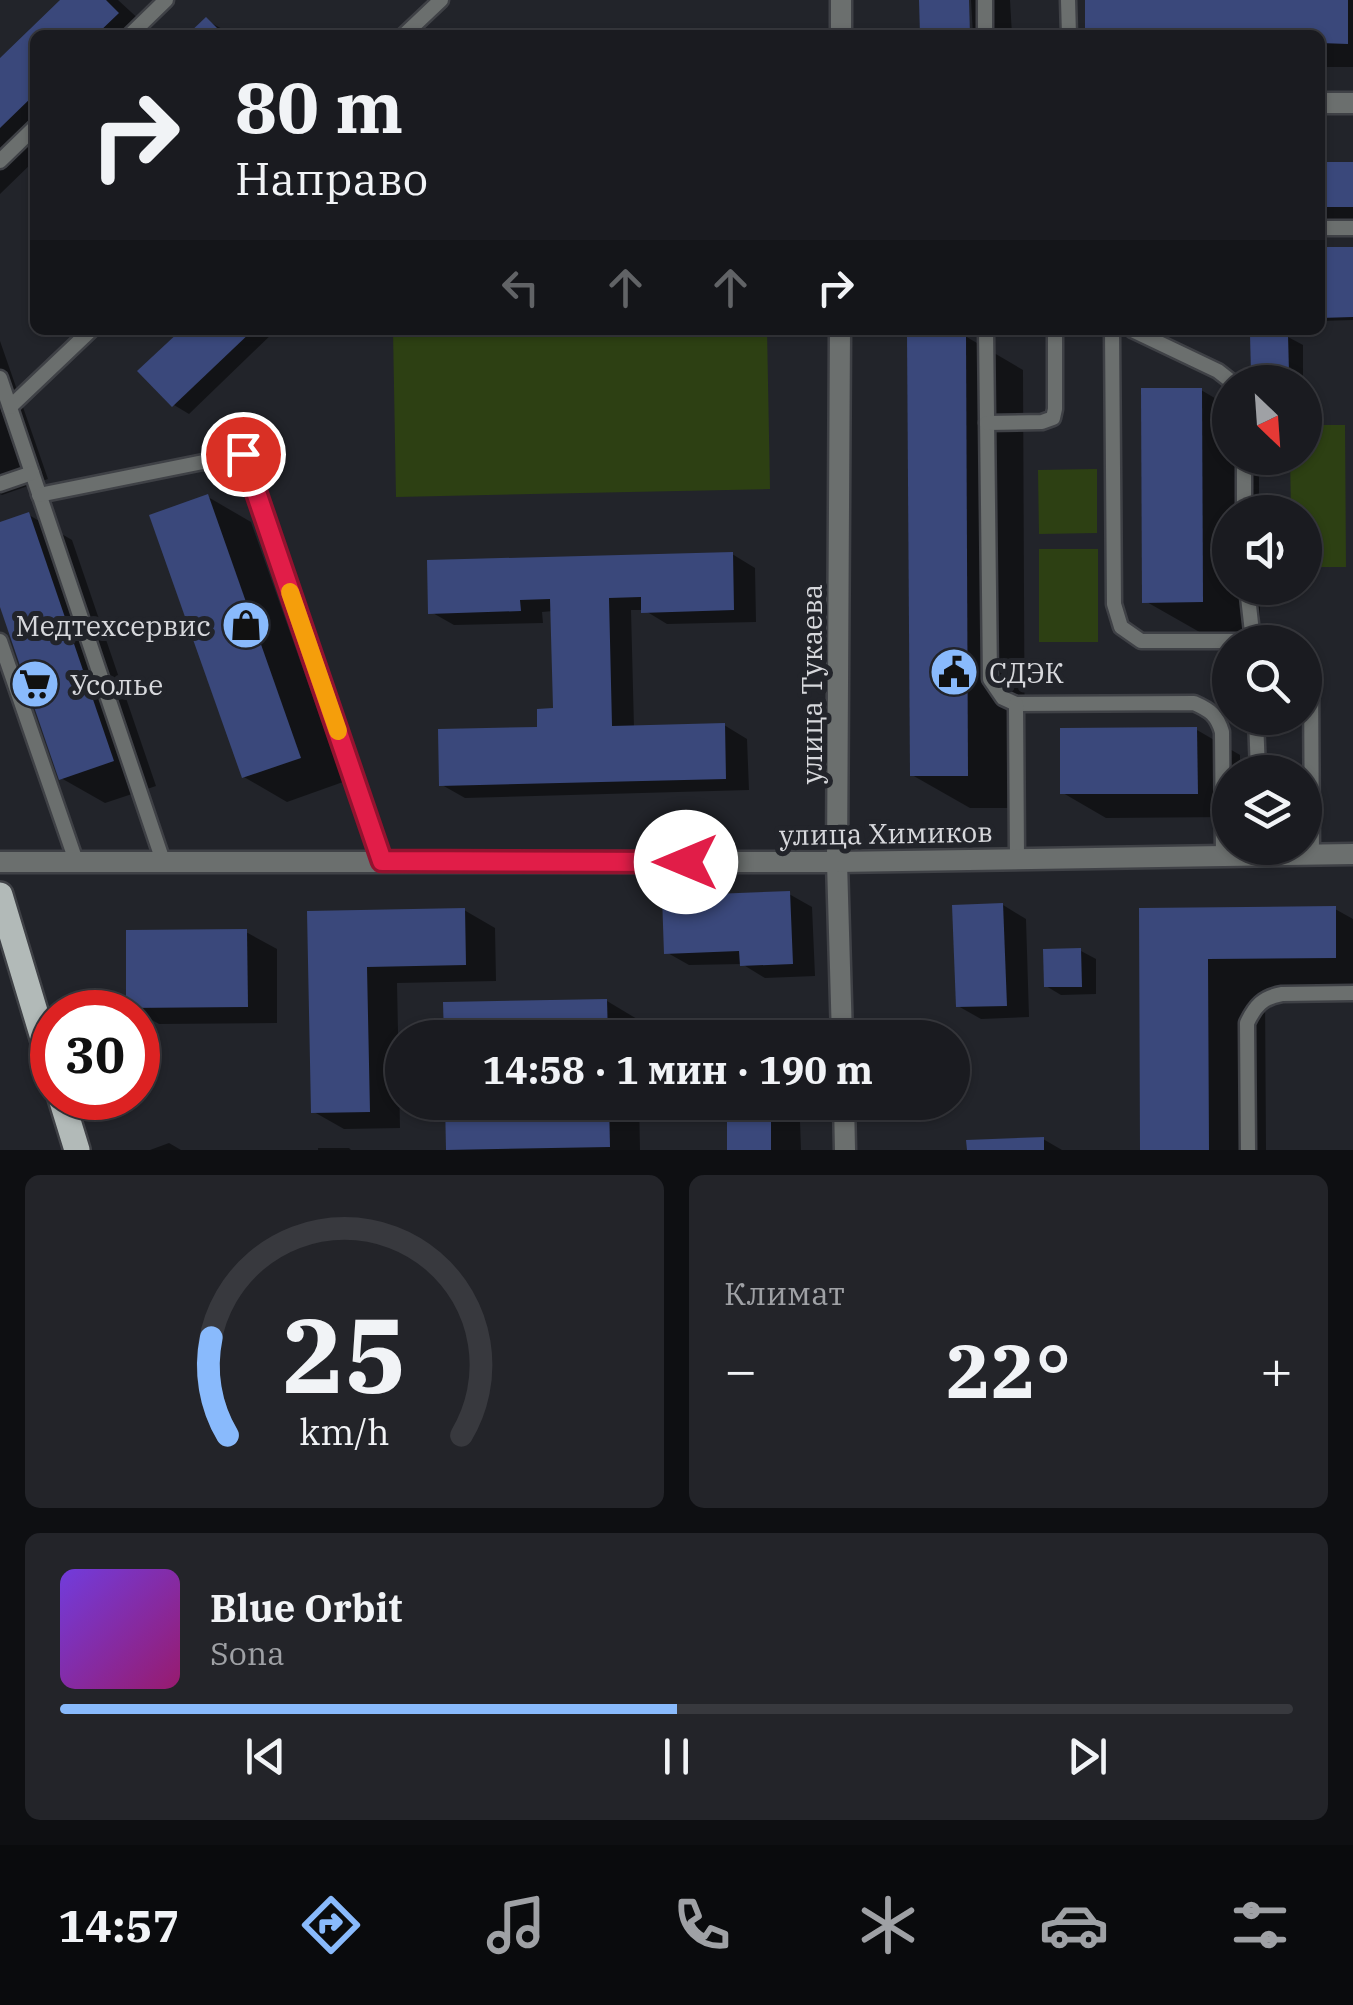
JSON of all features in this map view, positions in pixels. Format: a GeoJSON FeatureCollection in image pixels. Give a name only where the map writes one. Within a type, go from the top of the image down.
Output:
{"type":"FeatureCollection","features":[{"type":"Feature","properties":{"kind":"main road"},"geometry":{"type":"LineString","coordinates":[[0,895],[30,995]]}},
{"type":"Feature","properties":{"kind":"main road"},"geometry":{"type":"LineString","coordinates":[[68,1120],[77,1150]]}},
{"type":"Feature","properties":{"kind":"street"},"geometry":{"type":"LineString","coordinates":[[841,0],[841,30]]}},
{"type":"Feature","properties":{"kind":"street"},"geometry":{"type":"LineString","coordinates":[[1325,103],[1353,103]]}},
{"type":"Feature","properties":{"kind":"street","name":"улица Тукаева"},"geometry":{"type":"LineString","coordinates":[[840,335],[838,862],[842,1020]]}},
{"type":"Feature","properties":{"kind":"street","name":"улица Химиков"},"geometry":{"type":"LineString","coordinates":[[1322,855],[1353,854]]}},
{"type":"Feature","properties":{"kind":"street","name":"улица Химиков"},"geometry":{"type":"LineString","coordinates":[[0,862],[838,862],[1212,856]]}},
{"type":"Feature","properties":{"kind":"street"},"geometry":{"type":"LineString","coordinates":[[845,1120],[846,1150]]}},
{"type":"Feature","properties":{"kind":"lane"},"geometry":{"type":"LineString","coordinates":[[409,30],[441,0]]}},
{"type":"Feature","properties":{"kind":"lane"},"geometry":{"type":"LineString","coordinates":[[985,0],[985,30]]}},
{"type":"Feature","properties":{"kind":"lane"},"geometry":{"type":"LineString","coordinates":[[1068,0],[1069,30]]}},
{"type":"Feature","properties":{"kind":"lane"},"geometry":{"type":"LineString","coordinates":[[134,30],[156,3]]}},
{"type":"Feature","properties":{"kind":"lane"},"geometry":{"type":"LineString","coordinates":[[0,161],[30,132]]}},
{"type":"Feature","properties":{"kind":"lane"},"geometry":{"type":"LineString","coordinates":[[1325,228],[1353,228]]}},
{"type":"Feature","properties":{"kind":"lane"},"geometry":{"type":"LineString","coordinates":[[10,407],[86,335]]}},
{"type":"Feature","properties":{"kind":"lane"},"geometry":{"type":"LineString","coordinates":[[986,335],[990,678],[1003,698],[1016,704],[1194,703],[1218,718],[1222,755]]}},
{"type":"Feature","properties":{"kind":"lane"},"geometry":{"type":"LineString","coordinates":[[987,423],[1042,422],[1052,418],[1056,410],[1055,335]]}},
{"type":"Feature","properties":{"kind":"lane"},"geometry":{"type":"LineString","coordinates":[[1112,335],[1116,616],[1128,635],[1141,641],[1212,642]]}},
{"type":"Feature","properties":{"kind":"lane"},"geometry":{"type":"LineString","coordinates":[[1142,335],[1212,368]]}},
{"type":"Feature","properties":{"kind":"lane"},"geometry":{"type":"LineString","coordinates":[[0,378],[163,861]]}},
{"type":"Feature","properties":{"kind":"lane"},"geometry":{"type":"LineString","coordinates":[[39,495],[243,454],[382,861]]}},
{"type":"Feature","properties":{"kind":"lane"},"geometry":{"type":"LineString","coordinates":[[0,484],[32,473]]}},
{"type":"Feature","properties":{"kind":"lane"},"geometry":{"type":"LineString","coordinates":[[0,641],[76,861]]}},
{"type":"Feature","properties":{"kind":"lane"},"geometry":{"type":"LineString","coordinates":[[1016,704],[1017,860]]}},
{"type":"Feature","properties":{"kind":"lane"},"geometry":{"type":"LineString","coordinates":[[1248,1150],[1247,1023],[1253,1010],[1272,996],[1282,994],[1353,993]]}},
{"type":"Feature","properties":{"kind":"green space"},"geometry":{"type":"Polygon","coordinates":[[[393,335],[767,335],[770,489],[396,497],[393,335]]]}},
{"type":"Feature","properties":{"kind":"green space"},"geometry":{"type":"Polygon","coordinates":[[[1322,425],[1345,425],[1346,567],[1322,567],[1322,495],[1291,495],[1290,475],[1322,475],[1322,425]]]}},
{"type":"Feature","properties":{"kind":"green space"},"geometry":{"type":"Polygon","coordinates":[[[1097,469],[1097,533],[1039,534],[1038,470],[1097,469]]]}},
{"type":"Feature","properties":{"kind":"green space"},"geometry":{"type":"Polygon","coordinates":[[[1039,549],[1098,549],[1098,642],[1039,642],[1039,549]]]}},
{"type":"Feature","properties":{"kind":"building"},"geometry":{"type":"Polygon","coordinates":[[[60,0],[106,0],[119,13],[101,30],[30,30],[30,99],[0,128],[0,58],[60,0]]]}},
{"type":"Feature","properties":{"kind":"building"},"geometry":{"type":"Polygon","coordinates":[[[919,0],[969,0],[970,30],[920,30],[919,0]]]}},
{"type":"Feature","properties":{"kind":"building"},"geometry":{"type":"Polygon","coordinates":[[[1085,0],[1348,0],[1348,44],[1325,43],[1325,30],[1085,30],[1085,0]]]}},
{"type":"Feature","properties":{"kind":"building"},"geometry":{"type":"Polygon","coordinates":[[[206,17],[219,30],[192,30],[206,17]]]}},
{"type":"Feature","properties":{"kind":"building"},"geometry":{"type":"Polygon","coordinates":[[[1325,162],[1353,162],[1353,207],[1325,207],[1325,162]]]}},
{"type":"Feature","properties":{"kind":"building"},"geometry":{"type":"Polygon","coordinates":[[[1325,247],[1353,247],[1353,317],[1325,318],[1325,247]]]}},
{"type":"Feature","properties":{"kind":"building"},"geometry":{"type":"Polygon","coordinates":[[[176,335],[248,335],[172,407],[137,371],[176,335]]]}},
{"type":"Feature","properties":{"kind":"building"},"geometry":{"type":"Polygon","coordinates":[[[907,335],[966,335],[968,776],[910,776],[907,335]]]}},
{"type":"Feature","properties":{"kind":"building"},"geometry":{"type":"Polygon","coordinates":[[[1250,335],[1288,335],[1289,365],[1251,365],[1250,335]]]}},
{"type":"Feature","properties":{"kind":"building"},"geometry":{"type":"Polygon","coordinates":[[[1141,388],[1202,388],[1203,602],[1142,603],[1141,388]]]}},
{"type":"Feature","properties":{"kind":"building"},"geometry":{"type":"Polygon","coordinates":[[[208,494],[301,758],[242,778],[149,515],[208,494]]]}},
{"type":"Feature","properties":{"kind":"building"},"geometry":{"type":"Polygon","coordinates":[[[29,512],[114,761],[59,780],[0,607],[0,522],[29,512]]]}},
{"type":"Feature","properties":{"kind":"building"},"geometry":{"type":"Polygon","coordinates":[[[733,552],[734,610],[641,613],[641,597],[609,598],[612,726],[725,723],[726,779],[439,786],[438,729],[537,727],[537,709],[553,708],[550,599],[520,600],[521,611],[428,614],[427,560],[733,552]]]}},
{"type":"Feature","properties":{"kind":"building"},"geometry":{"type":"Polygon","coordinates":[[[1197,727],[1198,794],[1060,794],[1060,728],[1197,727]]]}},
{"type":"Feature","properties":{"kind":"building"},"geometry":{"type":"Polygon","coordinates":[[[790,891],[793,964],[740,966],[739,951],[664,954],[662,896],[790,891]]]}},
{"type":"Feature","properties":{"kind":"building"},"geometry":{"type":"Polygon","coordinates":[[[1003,903],[1007,1006],[956,1007],[952,905],[1003,903]]]}},
{"type":"Feature","properties":{"kind":"building"},"geometry":{"type":"Polygon","coordinates":[[[1336,906],[1336,958],[1208,959],[1209,1150],[1140,1150],[1139,908],[1336,906]]]}},
{"type":"Feature","properties":{"kind":"building"},"geometry":{"type":"Polygon","coordinates":[[[465,908],[466,965],[367,967],[370,1112],[311,1113],[307,911],[465,908]]]}},
{"type":"Feature","properties":{"kind":"building"},"geometry":{"type":"Polygon","coordinates":[[[247,929],[248,1007],[160,1008],[160,990],[126,990],[126,930],[247,929]]]}},
{"type":"Feature","properties":{"kind":"building"},"geometry":{"type":"Polygon","coordinates":[[[1081,948],[1082,987],[1044,987],[1043,949],[1081,948]]]}},
{"type":"Feature","properties":{"kind":"building"},"geometry":{"type":"Polygon","coordinates":[[[607,999],[608,1020],[444,1020],[443,1002],[607,999]]]}},
{"type":"Feature","properties":{"kind":"building"},"geometry":{"type":"Polygon","coordinates":[[[445,1120],[609,1120],[610,1147],[446,1150],[445,1120]]]}},
{"type":"Feature","properties":{"kind":"building"},"geometry":{"type":"Polygon","coordinates":[[[727,1120],[771,1120],[771,1150],[727,1150],[727,1120]]]}},
{"type":"Feature","properties":{"kind":"building"},"geometry":{"type":"Polygon","coordinates":[[[1044,1137],[1044,1150],[967,1150],[966,1140],[1044,1137]]]}},
{"type":"Feature","properties":{"kind":"slow traffic"},"geometry":{"type":"LineString","coordinates":[[290,592],[338,731]]}},
{"type":"Feature","properties":{"kind":"place","name":"Медтехсервис"},"geometry":{"type":"Point","coordinates":[246,625]}},
{"type":"Feature","properties":{"kind":"place","name":"СДЭК"},"geometry":{"type":"Point","coordinates":[954,672]}},
{"type":"Feature","properties":{"kind":"place","name":"Усолье"},"geometry":{"type":"Point","coordinates":[35,684]}},
{"type":"Feature","properties":{"kind":"route"},"geometry":{"type":"LineString","coordinates":[[243,454],[382,861],[686,862]]}}]}
